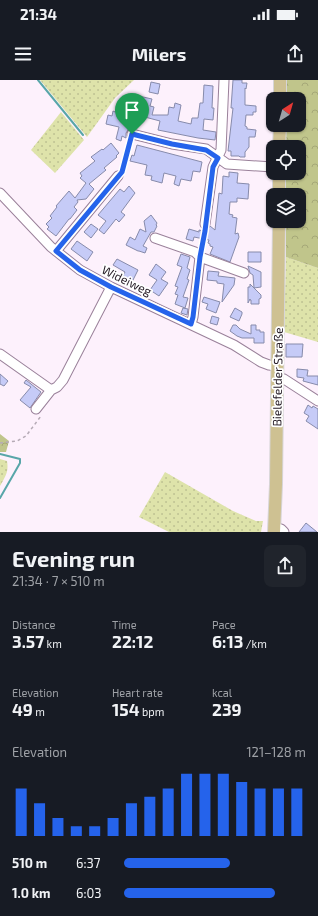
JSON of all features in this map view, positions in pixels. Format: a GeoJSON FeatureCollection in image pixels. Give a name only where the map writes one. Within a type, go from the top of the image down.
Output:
{"type":"FeatureCollection","features":[{"type":"Feature","properties":{"kind":"main road"},"geometry":{"type":"LineString","coordinates":[[280,80],[280,92]]}},
{"type":"Feature","properties":{"kind":"main road","name":"Bielefelder Straße"},"geometry":{"type":"LineString","coordinates":[[277,530],[278,228]]}},
{"type":"Feature","properties":{"kind":"street"},"geometry":{"type":"LineString","coordinates":[[205,224],[213,167],[221,150],[224,80]]}},
{"type":"Feature","properties":{"kind":"street"},"geometry":{"type":"LineString","coordinates":[[132,134],[172,144],[206,150],[227,164],[266,167]]}},
{"type":"Feature","properties":{"kind":"street"},"geometry":{"type":"LineString","coordinates":[[56,251],[118,176]]}},
{"type":"Feature","properties":{"kind":"street","name":"Wideiweg"},"geometry":{"type":"LineString","coordinates":[[0,193],[56,251],[80,270],[111,287],[234,344],[261,362],[277,366]]}},
{"type":"Feature","properties":{"kind":"street"},"geometry":{"type":"LineString","coordinates":[[155,238],[195,252],[200,257],[244,273]]}},
{"type":"Feature","properties":{"kind":"street"},"geometry":{"type":"LineString","coordinates":[[191,324],[200,257]]}},
{"type":"Feature","properties":{"kind":"street"},"geometry":{"type":"LineString","coordinates":[[40,410],[50,390],[57,387],[63,380],[111,287]]}},
{"type":"Feature","properties":{"kind":"street"},"geometry":{"type":"LineString","coordinates":[[0,354],[50,390]]}},
{"type":"Feature","properties":{"kind":"street"},"geometry":{"type":"LineString","coordinates":[[277,378],[284,379],[318,402]]}},
{"type":"Feature","properties":{"kind":"path"},"geometry":{"type":"LineString","coordinates":[[118,176],[122,172],[132,134]]}},
{"type":"Feature","properties":{"kind":"path"},"geometry":{"type":"LineString","coordinates":[[200,257],[205,224]]}},
{"type":"Feature","properties":{"kind":"path"},"geometry":{"type":"LineString","coordinates":[[0,443],[17,441],[26,436],[40,410]]}},
{"type":"Feature","properties":{"kind":"green space"},"geometry":{"type":"Polygon","coordinates":[[[40,80],[134,80],[115,98],[87,137],[40,80]]]}},
{"type":"Feature","properties":{"kind":"green space"},"geometry":{"type":"Polygon","coordinates":[[[286,80],[318,80],[318,268],[286,257],[286,228],[306,228],[306,188],[286,188],[286,180],[306,180],[306,140],[286,140],[286,132],[306,132],[306,92],[286,92],[286,80]]]}},
{"type":"Feature","properties":{"kind":"green space"},"geometry":{"type":"Polygon","coordinates":[[[61,112],[84,140],[55,173],[31,150],[61,112]]]}},
{"type":"Feature","properties":{"kind":"green space"},"geometry":{"type":"Polygon","coordinates":[[[286,257],[318,268],[318,342],[284,332],[286,257]]]}},
{"type":"Feature","properties":{"kind":"green space"},"geometry":{"type":"Polygon","coordinates":[[[0,434],[9,441],[6,452],[0,452],[0,434]]]}},
{"type":"Feature","properties":{"kind":"green space"},"geometry":{"type":"Polygon","coordinates":[[[0,459],[7,461],[7,468],[6,474],[0,486],[0,459]]]}},
{"type":"Feature","properties":{"kind":"green space"},"geometry":{"type":"Polygon","coordinates":[[[165,472],[233,511],[256,521],[263,521],[261,532],[169,532],[139,517],[165,472]]]}},
{"type":"Feature","properties":{"kind":"building"},"geometry":{"type":"Polygon","coordinates":[[[233,80],[242,80],[242,83],[247,83],[246,89],[245,88],[245,105],[256,106],[256,112],[253,112],[253,115],[246,115],[245,126],[247,129],[256,130],[255,137],[249,137],[249,147],[245,152],[245,157],[231,156],[231,151],[228,151],[233,108],[231,108],[233,80]]]}},
{"type":"Feature","properties":{"kind":"building"},"geometry":{"type":"Polygon","coordinates":[[[151,82],[160,84],[158,94],[149,92],[151,82]]]}},
{"type":"Feature","properties":{"kind":"building"},"geometry":{"type":"Polygon","coordinates":[[[204,85],[213,86],[212,108],[214,108],[213,120],[204,119],[203,130],[216,132],[215,140],[158,130],[160,121],[141,116],[144,105],[128,102],[130,94],[152,99],[150,106],[154,107],[152,115],[168,115],[169,107],[174,108],[175,103],[181,105],[178,121],[191,124],[192,118],[198,118],[200,103],[203,103],[204,85]]]}},
{"type":"Feature","properties":{"kind":"building"},"geometry":{"type":"Polygon","coordinates":[[[116,109],[131,112],[126,138],[122,136],[121,141],[116,139],[119,127],[106,124],[108,115],[112,116],[113,111],[115,112],[116,109]]]}},
{"type":"Feature","properties":{"kind":"building"},"geometry":{"type":"Polygon","coordinates":[[[111,143],[119,153],[116,156],[117,157],[104,168],[106,170],[89,184],[94,189],[86,199],[77,200],[78,202],[74,207],[77,210],[56,236],[47,229],[49,227],[46,224],[52,218],[50,216],[57,207],[56,206],[69,191],[75,198],[86,183],[80,178],[82,176],[80,173],[95,161],[91,157],[111,143]]]}},
{"type":"Feature","properties":{"kind":"building"},"geometry":{"type":"Polygon","coordinates":[[[137,145],[202,162],[200,172],[193,171],[191,181],[181,179],[179,186],[174,184],[176,176],[164,173],[162,183],[151,180],[152,176],[145,175],[147,165],[130,161],[132,155],[134,156],[137,145]]]}},
{"type":"Feature","properties":{"kind":"building"},"geometry":{"type":"Polygon","coordinates":[[[229,172],[238,173],[237,183],[249,184],[248,199],[237,198],[237,202],[230,202],[229,214],[233,215],[232,217],[237,218],[235,234],[238,233],[239,237],[230,262],[210,254],[213,247],[208,243],[209,240],[194,237],[193,241],[186,239],[189,229],[199,232],[199,230],[208,232],[210,226],[215,230],[219,193],[222,194],[223,176],[229,177],[229,172]]]}},
{"type":"Feature","properties":{"kind":"building"},"geometry":{"type":"Polygon","coordinates":[[[129,186],[135,193],[121,212],[125,215],[119,222],[116,219],[104,234],[99,230],[106,221],[98,215],[120,189],[124,192],[129,186]]]}},
{"type":"Feature","properties":{"kind":"building"},"geometry":{"type":"Polygon","coordinates":[[[151,215],[157,223],[157,226],[154,232],[151,232],[143,246],[147,248],[145,253],[126,245],[130,237],[135,240],[140,229],[146,232],[144,221],[151,215]]]}},
{"type":"Feature","properties":{"kind":"building"},"geometry":{"type":"Polygon","coordinates":[[[91,224],[98,229],[91,238],[84,232],[91,224]]]}},
{"type":"Feature","properties":{"kind":"building"},"geometry":{"type":"Polygon","coordinates":[[[77,241],[93,252],[87,261],[71,249],[77,241]]]}},
{"type":"Feature","properties":{"kind":"building"},"geometry":{"type":"Polygon","coordinates":[[[248,252],[261,252],[261,262],[248,262],[248,252]]]}},
{"type":"Feature","properties":{"kind":"building"},"geometry":{"type":"Polygon","coordinates":[[[181,254],[190,257],[187,268],[190,270],[187,279],[189,280],[183,297],[188,298],[185,308],[175,304],[178,295],[175,294],[178,287],[175,286],[182,267],[177,265],[181,254]]]}},
{"type":"Feature","properties":{"kind":"building"},"geometry":{"type":"Polygon","coordinates":[[[117,259],[138,270],[130,286],[120,281],[125,272],[113,265],[117,259]]]}},
{"type":"Feature","properties":{"kind":"building"},"geometry":{"type":"Polygon","coordinates":[[[156,264],[166,272],[161,279],[168,283],[159,296],[150,290],[157,280],[149,275],[156,264]]]}},
{"type":"Feature","properties":{"kind":"building"},"geometry":{"type":"Polygon","coordinates":[[[248,266],[261,272],[261,287],[254,288],[253,275],[250,273],[248,266]]]}},
{"type":"Feature","properties":{"kind":"building"},"geometry":{"type":"Polygon","coordinates":[[[208,271],[219,272],[218,276],[235,278],[234,285],[222,302],[224,284],[217,283],[217,281],[207,280],[208,271]]]}},
{"type":"Feature","properties":{"kind":"building"},"geometry":{"type":"Polygon","coordinates":[[[250,284],[261,295],[259,304],[251,304],[250,299],[248,303],[248,287],[250,287],[250,284]]]}},
{"type":"Feature","properties":{"kind":"building"},"geometry":{"type":"Polygon","coordinates":[[[204,297],[220,302],[216,313],[206,309],[208,304],[202,302],[204,297]]]}},
{"type":"Feature","properties":{"kind":"building"},"geometry":{"type":"Polygon","coordinates":[[[183,308],[188,309],[187,315],[181,313],[183,308]]]}},
{"type":"Feature","properties":{"kind":"building"},"geometry":{"type":"Polygon","coordinates":[[[235,308],[242,312],[239,321],[230,317],[235,308]]]}},
{"type":"Feature","properties":{"kind":"building"},"geometry":{"type":"Polygon","coordinates":[[[212,316],[219,318],[217,325],[210,323],[212,316]]]}},
{"type":"Feature","properties":{"kind":"building"},"geometry":{"type":"Polygon","coordinates":[[[233,325],[236,325],[240,329],[251,334],[251,325],[256,325],[256,330],[264,332],[264,343],[254,343],[254,338],[242,338],[237,336],[230,331],[233,325]]]}},
{"type":"Feature","properties":{"kind":"building"},"geometry":{"type":"Polygon","coordinates":[[[286,344],[303,344],[302,357],[286,357],[286,344]]]}},
{"type":"Feature","properties":{"kind":"building"},"geometry":{"type":"Polygon","coordinates":[[[297,369],[308,370],[307,376],[318,376],[318,385],[303,381],[304,378],[297,377],[297,369]]]}},
{"type":"Feature","properties":{"kind":"building"},"geometry":{"type":"Polygon","coordinates":[[[0,374],[8,381],[4,386],[0,384],[0,374]]]}},
{"type":"Feature","properties":{"kind":"building"},"geometry":{"type":"Polygon","coordinates":[[[26,380],[41,392],[30,408],[20,400],[31,387],[24,383],[26,380]]]}},
{"type":"Feature","properties":{"kind":"building"},"geometry":{"type":"Polygon","coordinates":[[[308,405],[312,408],[313,406],[318,409],[318,429],[306,421],[309,416],[304,413],[308,405]]]}},
{"type":"Feature","properties":{"kind":"building"},"geometry":{"type":"Polygon","coordinates":[[[306,523],[317,532],[299,532],[306,523]]]}},
{"type":"Feature","properties":{"kind":"waterway"},"geometry":{"type":"LineString","coordinates":[[38,80],[83,135]]}},
{"type":"Feature","properties":{"kind":"waterway"},"geometry":{"type":"LineString","coordinates":[[0,454],[20,459],[20,463],[0,498]]}},
{"type":"Feature","properties":{"kind":"route"},"geometry":{"type":"LineString","coordinates":[[132,134],[172,144],[206,150],[218,158],[213,167],[191,324],[111,287],[80,270],[56,251],[122,172],[132,134]]}}]}
